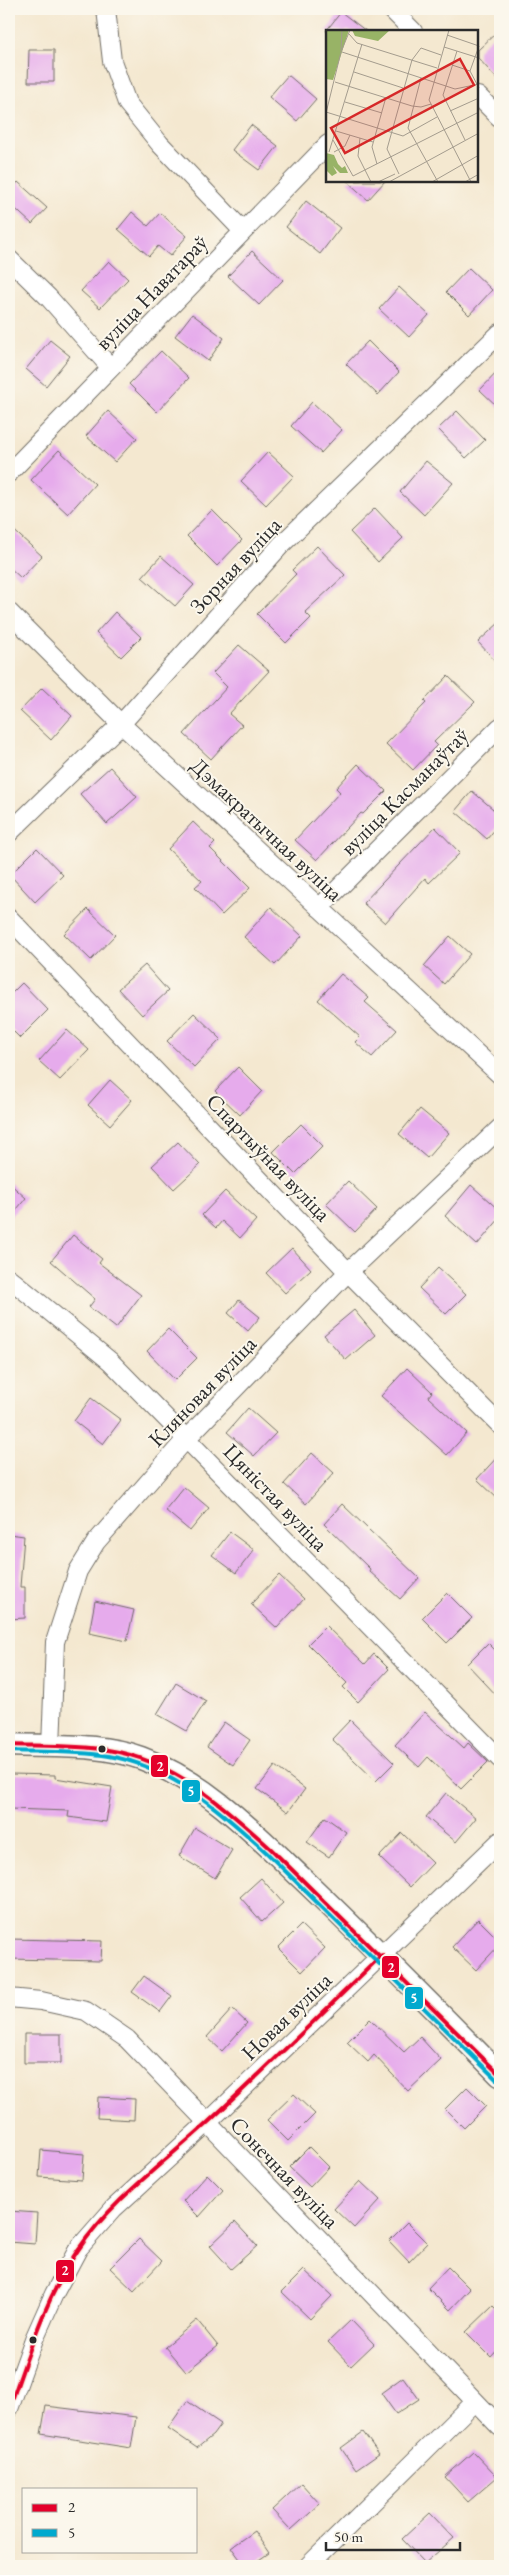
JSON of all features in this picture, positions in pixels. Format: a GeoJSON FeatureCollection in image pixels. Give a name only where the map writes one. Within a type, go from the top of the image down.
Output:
{"type":"FeatureCollection","features":[{"type":"Feature","properties":{"kind":"street"},"geometry":{"type":"LineString","coordinates":[[106,9],[112,62],[127,103],[160,144],[243,231]]}},
{"type":"Feature","properties":{"kind":"street"},"geometry":{"type":"LineString","coordinates":[[391,9],[412,30]]}},
{"type":"Feature","properties":{"kind":"street"},"geometry":{"type":"LineString","coordinates":[[479,97],[500,118]]}},
{"type":"Feature","properties":{"kind":"street","name":"вуліца Наватараў"},"geometry":{"type":"LineString","coordinates":[[9,473],[326,146]]}},
{"type":"Feature","properties":{"kind":"street"},"geometry":{"type":"LineString","coordinates":[[9,259],[49,298],[110,367]]}},
{"type":"Feature","properties":{"kind":"street","name":"Зорная вуліца"},"geometry":{"type":"LineString","coordinates":[[9,832],[121,724],[282,545],[500,333]]}},
{"type":"Feature","properties":{"kind":"street","name":"Дэмакратычная вуліца"},"geometry":{"type":"LineString","coordinates":[[9,612],[121,724],[500,1074]]}},
{"type":"Feature","properties":{"kind":"street","name":"вуліца Касманаўтаў"},"geometry":{"type":"LineString","coordinates":[[319,908],[500,727]]}},
{"type":"Feature","properties":{"kind":"street","name":"Спартыўная вуліца"},"geometry":{"type":"LineString","coordinates":[[9,918],[348,1272],[500,1425]]}},
{"type":"Feature","properties":{"kind":"street","name":"Кляновая вуліца"},"geometry":{"type":"LineString","coordinates":[[51,1747],[55,1642],[78,1571],[96,1542],[186,1438],[348,1272],[500,1128]]}},
{"type":"Feature","properties":{"kind":"street","name":"Цяністая вуліца"},"geometry":{"type":"LineString","coordinates":[[9,1278],[110,1361],[500,1759]]}},
{"type":"Feature","properties":{"kind":"street"},"geometry":{"type":"LineString","coordinates":[[9,1745],[102,1749],[139,1757],[174,1774],[212,1799],[243,1822],[382,1954],[500,2075]]}},
{"type":"Feature","properties":{"kind":"street","name":"Новая вуліца"},"geometry":{"type":"LineString","coordinates":[[9,2409],[34,2339],[54,2294],[78,2249],[114,2208],[207,2123],[500,1841]]}},
{"type":"Feature","properties":{"kind":"street","name":"Сонечная вуліца"},"geometry":{"type":"LineString","coordinates":[[9,1998],[41,2001],[86,2011],[127,2039],[500,2428]]}},
{"type":"Feature","properties":{"kind":"street"},"geometry":{"type":"LineString","coordinates":[[308,2566],[475,2401]]}},
{"type":"Feature","properties":{"kind":"building"},"geometry":{"type":"Polygon","coordinates":[[[341,12],[365,30],[327,30],[341,12]]]}},
{"type":"Feature","properties":{"kind":"building"},"geometry":{"type":"Polygon","coordinates":[[[500,29],[500,82],[479,59],[479,49],[500,29]]]}},
{"type":"Feature","properties":{"kind":"building"},"geometry":{"type":"Polygon","coordinates":[[[29,50],[54,50],[54,82],[28,82],[29,50]]]}},
{"type":"Feature","properties":{"kind":"building"},"geometry":{"type":"Polygon","coordinates":[[[288,75],[316,99],[297,121],[269,97],[288,75]]]}},
{"type":"Feature","properties":{"kind":"building"},"geometry":{"type":"Polygon","coordinates":[[[251,125],[278,146],[259,170],[232,150],[251,125]]]}},
{"type":"Feature","properties":{"kind":"building"},"geometry":{"type":"Polygon","coordinates":[[[18,182],[47,208],[32,224],[9,203],[9,192],[18,182]]]}},
{"type":"Feature","properties":{"kind":"building"},"geometry":{"type":"Polygon","coordinates":[[[348,182],[384,182],[368,200],[348,182]]]}},
{"type":"Feature","properties":{"kind":"building"},"geometry":{"type":"Polygon","coordinates":[[[306,201],[340,228],[320,254],[286,227],[306,201]]]}},
{"type":"Feature","properties":{"kind":"building"},"geometry":{"type":"Polygon","coordinates":[[[132,212],[148,226],[160,213],[187,236],[170,256],[158,246],[149,256],[118,229],[132,212]]]}},
{"type":"Feature","properties":{"kind":"building"},"geometry":{"type":"Polygon","coordinates":[[[252,251],[283,280],[259,305],[228,276],[252,251]]]}},
{"type":"Feature","properties":{"kind":"building"},"geometry":{"type":"Polygon","coordinates":[[[109,261],[128,279],[100,308],[81,291],[109,261]]]}},
{"type":"Feature","properties":{"kind":"building"},"geometry":{"type":"Polygon","coordinates":[[[469,268],[492,290],[469,315],[446,292],[469,268]]]}},
{"type":"Feature","properties":{"kind":"building"},"geometry":{"type":"Polygon","coordinates":[[[399,287],[429,315],[409,337],[379,309],[399,287]]]}},
{"type":"Feature","properties":{"kind":"building"},"geometry":{"type":"Polygon","coordinates":[[[192,314],[224,338],[208,361],[175,336],[192,314]]]}},
{"type":"Feature","properties":{"kind":"building"},"geometry":{"type":"Polygon","coordinates":[[[50,340],[70,356],[46,386],[26,369],[50,340]]]}},
{"type":"Feature","properties":{"kind":"building"},"geometry":{"type":"Polygon","coordinates":[[[368,341],[399,372],[378,395],[346,364],[368,341]]]}},
{"type":"Feature","properties":{"kind":"building"},"geometry":{"type":"Polygon","coordinates":[[[161,351],[189,378],[157,412],[129,384],[161,351]]]}},
{"type":"Feature","properties":{"kind":"building"},"geometry":{"type":"Polygon","coordinates":[[[500,369],[500,409],[480,390],[500,369]]]}},
{"type":"Feature","properties":{"kind":"building"},"geometry":{"type":"Polygon","coordinates":[[[312,402],[342,430],[321,453],[291,426],[312,402]]]}},
{"type":"Feature","properties":{"kind":"building"},"geometry":{"type":"Polygon","coordinates":[[[108,411],[137,438],[115,462],[86,436],[108,411]]]}},
{"type":"Feature","properties":{"kind":"building"},"geometry":{"type":"Polygon","coordinates":[[[457,411],[485,440],[466,458],[438,429],[457,411]]]}},
{"type":"Feature","properties":{"kind":"building"},"geometry":{"type":"Polygon","coordinates":[[[59,450],[95,484],[68,514],[31,480],[59,450]]]}},
{"type":"Feature","properties":{"kind":"building"},"geometry":{"type":"Polygon","coordinates":[[[268,452],[294,476],[266,505],[241,481],[268,452]]]}},
{"type":"Feature","properties":{"kind":"building"},"geometry":{"type":"Polygon","coordinates":[[[426,461],[453,483],[424,515],[400,492],[426,461]]]}},
{"type":"Feature","properties":{"kind":"building"},"geometry":{"type":"Polygon","coordinates":[[[375,508],[403,538],[378,562],[350,532],[375,508]]]}},
{"type":"Feature","properties":{"kind":"building"},"geometry":{"type":"Polygon","coordinates":[[[212,510],[242,540],[217,566],[187,536],[212,510]]]}},
{"type":"Feature","properties":{"kind":"building"},"geometry":{"type":"Polygon","coordinates":[[[9,526],[42,556],[21,578],[9,567],[9,526]]]}},
{"type":"Feature","properties":{"kind":"building"},"geometry":{"type":"Polygon","coordinates":[[[317,546],[345,575],[305,612],[311,618],[286,643],[257,614],[296,574],[292,570],[317,546]]]}},
{"type":"Feature","properties":{"kind":"building"},"geometry":{"type":"Polygon","coordinates":[[[161,556],[194,585],[175,606],[142,577],[161,556]]]}},
{"type":"Feature","properties":{"kind":"building"},"geometry":{"type":"Polygon","coordinates":[[[115,612],[141,637],[121,657],[96,633],[115,612]]]}},
{"type":"Feature","properties":{"kind":"building"},"geometry":{"type":"Polygon","coordinates":[[[500,622],[500,666],[478,642],[500,622]]]}},
{"type":"Feature","properties":{"kind":"building"},"geometry":{"type":"Polygon","coordinates":[[[239,645],[269,671],[229,714],[242,725],[211,759],[184,734],[227,687],[213,673],[239,645]]]}},
{"type":"Feature","properties":{"kind":"building"},"geometry":{"type":"Polygon","coordinates":[[[448,676],[475,702],[434,742],[437,745],[413,770],[386,744],[426,703],[424,701],[448,676]]]}},
{"type":"Feature","properties":{"kind":"building"},"geometry":{"type":"Polygon","coordinates":[[[42,688],[72,716],[51,740],[20,711],[42,688]]]}},
{"type":"Feature","properties":{"kind":"building"},"geometry":{"type":"Polygon","coordinates":[[[358,764],[386,791],[363,814],[361,813],[317,860],[295,840],[340,792],[336,788],[358,764]]]}},
{"type":"Feature","properties":{"kind":"building"},"geometry":{"type":"Polygon","coordinates":[[[110,767],[137,797],[107,824],[80,794],[110,767]]]}},
{"type":"Feature","properties":{"kind":"building"},"geometry":{"type":"Polygon","coordinates":[[[472,791],[500,815],[500,823],[487,839],[455,811],[472,791]]]}},
{"type":"Feature","properties":{"kind":"building"},"geometry":{"type":"Polygon","coordinates":[[[193,822],[215,843],[210,848],[250,888],[222,915],[195,887],[202,881],[168,849],[193,822]]]}},
{"type":"Feature","properties":{"kind":"building"},"geometry":{"type":"Polygon","coordinates":[[[435,827],[460,853],[429,883],[425,878],[385,923],[363,903],[435,827]]]}},
{"type":"Feature","properties":{"kind":"building"},"geometry":{"type":"Polygon","coordinates":[[[37,848],[63,875],[35,902],[10,875],[37,848]]]}},
{"type":"Feature","properties":{"kind":"building"},"geometry":{"type":"Polygon","coordinates":[[[271,907],[302,936],[275,965],[244,937],[271,907]]]}},
{"type":"Feature","properties":{"kind":"building"},"geometry":{"type":"Polygon","coordinates":[[[88,909],[115,935],[91,960],[64,934],[88,909]]]}},
{"type":"Feature","properties":{"kind":"building"},"geometry":{"type":"Polygon","coordinates":[[[450,936],[470,954],[444,984],[424,966],[450,936]]]}},
{"type":"Feature","properties":{"kind":"building"},"geometry":{"type":"Polygon","coordinates":[[[145,965],[168,991],[142,1015],[118,989],[145,965]]]}},
{"type":"Feature","properties":{"kind":"building"},"geometry":{"type":"Polygon","coordinates":[[[341,974],[369,998],[365,1002],[397,1030],[372,1057],[355,1042],[360,1037],[318,1000],[341,974]]]}},
{"type":"Feature","properties":{"kind":"building"},"geometry":{"type":"Polygon","coordinates":[[[22,983],[48,1010],[20,1038],[9,1027],[9,996],[22,983]]]}},
{"type":"Feature","properties":{"kind":"building"},"geometry":{"type":"Polygon","coordinates":[[[194,1013],[221,1039],[194,1067],[167,1041],[194,1013]]]}},
{"type":"Feature","properties":{"kind":"building"},"geometry":{"type":"Polygon","coordinates":[[[67,1030],[89,1050],[60,1080],[39,1061],[67,1030]]]}},
{"type":"Feature","properties":{"kind":"building"},"geometry":{"type":"Polygon","coordinates":[[[238,1067],[262,1091],[240,1115],[215,1091],[238,1067]]]}},
{"type":"Feature","properties":{"kind":"building"},"geometry":{"type":"Polygon","coordinates":[[[110,1080],[132,1100],[110,1125],[88,1105],[110,1080]]]}},
{"type":"Feature","properties":{"kind":"building"},"geometry":{"type":"Polygon","coordinates":[[[420,1109],[449,1133],[427,1158],[399,1134],[420,1109]]]}},
{"type":"Feature","properties":{"kind":"building"},"geometry":{"type":"Polygon","coordinates":[[[301,1124],[323,1146],[295,1174],[273,1152],[301,1124]]]}},
{"type":"Feature","properties":{"kind":"building"},"geometry":{"type":"Polygon","coordinates":[[[178,1142],[200,1165],[174,1189],[152,1166],[178,1142]]]}},
{"type":"Feature","properties":{"kind":"building"},"geometry":{"type":"Polygon","coordinates":[[[348,1181],[377,1209],[355,1232],[326,1204],[348,1181]]]}},
{"type":"Feature","properties":{"kind":"building"},"geometry":{"type":"Polygon","coordinates":[[[9,1183],[26,1198],[9,1219],[9,1183]]]}},
{"type":"Feature","properties":{"kind":"building"},"geometry":{"type":"Polygon","coordinates":[[[471,1185],[500,1211],[500,1218],[477,1245],[445,1216],[471,1185]]]}},
{"type":"Feature","properties":{"kind":"building"},"geometry":{"type":"Polygon","coordinates":[[[225,1191],[256,1220],[240,1238],[222,1221],[216,1228],[202,1215],[225,1191]]]}},
{"type":"Feature","properties":{"kind":"building"},"geometry":{"type":"Polygon","coordinates":[[[73,1235],[102,1259],[99,1263],[141,1295],[116,1328],[89,1307],[95,1299],[51,1261],[73,1235]]]}},
{"type":"Feature","properties":{"kind":"building"},"geometry":{"type":"Polygon","coordinates":[[[292,1248],[311,1269],[285,1293],[266,1273],[292,1248]]]}},
{"type":"Feature","properties":{"kind":"building"},"geometry":{"type":"Polygon","coordinates":[[[438,1268],[466,1294],[446,1314],[419,1288],[438,1268]]]}},
{"type":"Feature","properties":{"kind":"building"},"geometry":{"type":"Polygon","coordinates":[[[239,1300],[260,1317],[248,1331],[228,1313],[239,1300]]]}},
{"type":"Feature","properties":{"kind":"building"},"geometry":{"type":"Polygon","coordinates":[[[354,1310],[375,1335],[346,1360],[324,1335],[354,1310]]]}},
{"type":"Feature","properties":{"kind":"building"},"geometry":{"type":"Polygon","coordinates":[[[168,1329],[197,1358],[175,1380],[147,1351],[168,1329]]]}},
{"type":"Feature","properties":{"kind":"building"},"geometry":{"type":"Polygon","coordinates":[[[407,1368],[432,1392],[428,1397],[467,1433],[447,1455],[381,1396],[407,1368]]]}},
{"type":"Feature","properties":{"kind":"building"},"geometry":{"type":"Polygon","coordinates":[[[91,1398],[121,1420],[103,1444],[74,1421],[91,1398]]]}},
{"type":"Feature","properties":{"kind":"building"},"geometry":{"type":"Polygon","coordinates":[[[248,1408],[276,1433],[254,1456],[227,1432],[248,1408]]]}},
{"type":"Feature","properties":{"kind":"building"},"geometry":{"type":"Polygon","coordinates":[[[312,1453],[334,1473],[306,1504],[284,1484],[312,1453]]]}},
{"type":"Feature","properties":{"kind":"building"},"geometry":{"type":"Polygon","coordinates":[[[500,1454],[500,1501],[477,1479],[500,1454]]]}},
{"type":"Feature","properties":{"kind":"building"},"geometry":{"type":"Polygon","coordinates":[[[184,1487],[209,1508],[190,1531],[165,1510],[184,1487]]]}},
{"type":"Feature","properties":{"kind":"building"},"geometry":{"type":"Polygon","coordinates":[[[342,1504],[419,1578],[400,1599],[369,1571],[370,1569],[324,1524],[342,1504]]]}},
{"type":"Feature","properties":{"kind":"building"},"geometry":{"type":"Polygon","coordinates":[[[230,1532],[254,1550],[236,1573],[212,1555],[230,1532]]]}},
{"type":"Feature","properties":{"kind":"building"},"geometry":{"type":"Polygon","coordinates":[[[9,1534],[24,1536],[20,1587],[25,1587],[25,1618],[9,1619],[9,1534]]]}},
{"type":"Feature","properties":{"kind":"building"},"geometry":{"type":"Polygon","coordinates":[[[279,1575],[304,1599],[277,1628],[251,1604],[279,1575]]]}},
{"type":"Feature","properties":{"kind":"building"},"geometry":{"type":"Polygon","coordinates":[[[447,1593],[472,1618],[447,1643],[422,1618],[447,1593]]]}},
{"type":"Feature","properties":{"kind":"building"},"geometry":{"type":"Polygon","coordinates":[[[95,1601],[134,1610],[127,1641],[89,1633],[95,1601]]]}},
{"type":"Feature","properties":{"kind":"building"},"geometry":{"type":"Polygon","coordinates":[[[326,1626],[365,1664],[374,1654],[389,1669],[358,1702],[343,1687],[347,1683],[308,1644],[326,1626]]]}},
{"type":"Feature","properties":{"kind":"building"},"geometry":{"type":"Polygon","coordinates":[[[488,1643],[500,1655],[500,1699],[467,1664],[488,1643]]]}},
{"type":"Feature","properties":{"kind":"building"},"geometry":{"type":"Polygon","coordinates":[[[176,1683],[206,1701],[187,1731],[157,1714],[176,1683]]]}},
{"type":"Feature","properties":{"kind":"building"},"geometry":{"type":"Polygon","coordinates":[[[425,1712],[464,1748],[468,1743],[488,1762],[461,1789],[428,1757],[419,1767],[395,1745],[425,1712]]]}},
{"type":"Feature","properties":{"kind":"building"},"geometry":{"type":"Polygon","coordinates":[[[350,1720],[394,1763],[376,1781],[332,1739],[350,1720]]]}},
{"type":"Feature","properties":{"kind":"building"},"geometry":{"type":"Polygon","coordinates":[[[224,1722],[250,1740],[233,1765],[207,1747],[224,1722]]]}},
{"type":"Feature","properties":{"kind":"building"},"geometry":{"type":"Polygon","coordinates":[[[275,1766],[305,1789],[288,1812],[257,1789],[275,1766]]]}},
{"type":"Feature","properties":{"kind":"building"},"geometry":{"type":"Polygon","coordinates":[[[11,1774],[55,1775],[55,1778],[112,1787],[106,1822],[68,1817],[69,1811],[10,1809],[11,1774]]]}},
{"type":"Feature","properties":{"kind":"building"},"geometry":{"type":"Polygon","coordinates":[[[446,1793],[476,1818],[456,1842],[426,1817],[446,1793]]]}},
{"type":"Feature","properties":{"kind":"building"},"geometry":{"type":"Polygon","coordinates":[[[325,1817],[346,1832],[329,1857],[307,1842],[325,1817]]]}},
{"type":"Feature","properties":{"kind":"building"},"geometry":{"type":"Polygon","coordinates":[[[195,1828],[232,1850],[215,1878],[179,1856],[195,1828]]]}},
{"type":"Feature","properties":{"kind":"building"},"geometry":{"type":"Polygon","coordinates":[[[402,1833],[433,1863],[410,1887],[379,1857],[402,1833]]]}},
{"type":"Feature","properties":{"kind":"building"},"geometry":{"type":"Polygon","coordinates":[[[261,1878],[283,1903],[262,1922],[240,1897],[261,1878]]]}},
{"type":"Feature","properties":{"kind":"building"},"geometry":{"type":"Polygon","coordinates":[[[478,1919],[500,1941],[500,1944],[476,1970],[452,1947],[478,1919]]]}},
{"type":"Feature","properties":{"kind":"building"},"geometry":{"type":"Polygon","coordinates":[[[301,1925],[325,1948],[302,1972],[278,1948],[301,1925]]]}},
{"type":"Feature","properties":{"kind":"building"},"geometry":{"type":"Polygon","coordinates":[[[9,1939],[102,1941],[101,1961],[9,1959],[9,1939]]]}},
{"type":"Feature","properties":{"kind":"building"},"geometry":{"type":"Polygon","coordinates":[[[144,1976],[172,1996],[160,2012],[132,1992],[144,1976]]]}},
{"type":"Feature","properties":{"kind":"building"},"geometry":{"type":"Polygon","coordinates":[[[232,2009],[247,2023],[222,2051],[207,2037],[232,2009]]]}},
{"type":"Feature","properties":{"kind":"building"},"geometry":{"type":"Polygon","coordinates":[[[370,2019],[404,2052],[420,2037],[441,2060],[408,2091],[374,2055],[368,2062],[347,2042],[370,2019]]]}},
{"type":"Feature","properties":{"kind":"building"},"geometry":{"type":"Polygon","coordinates":[[[24,2034],[61,2034],[61,2063],[24,2063],[24,2034]]]}},
{"type":"Feature","properties":{"kind":"building"},"geometry":{"type":"Polygon","coordinates":[[[467,2087],[486,2106],[464,2128],[445,2109],[467,2087]]]}},
{"type":"Feature","properties":{"kind":"building"},"geometry":{"type":"Polygon","coordinates":[[[294,2094],[315,2114],[288,2141],[267,2120],[294,2094]]]}},
{"type":"Feature","properties":{"kind":"building"},"geometry":{"type":"Polygon","coordinates":[[[98,2097],[135,2099],[134,2120],[97,2118],[98,2097]]]}},
{"type":"Feature","properties":{"kind":"building"},"geometry":{"type":"Polygon","coordinates":[[[309,2147],[329,2167],[310,2187],[289,2167],[309,2147]]]}},
{"type":"Feature","properties":{"kind":"building"},"geometry":{"type":"Polygon","coordinates":[[[41,2150],[84,2154],[82,2180],[39,2177],[41,2150]]]}},
{"type":"Feature","properties":{"kind":"building"},"geometry":{"type":"Polygon","coordinates":[[[207,2174],[223,2190],[199,2217],[183,2201],[207,2174]]]}},
{"type":"Feature","properties":{"kind":"building"},"geometry":{"type":"Polygon","coordinates":[[[360,2181],[380,2200],[354,2228],[334,2209],[360,2181]]]}},
{"type":"Feature","properties":{"kind":"building"},"geometry":{"type":"Polygon","coordinates":[[[9,2211],[37,2213],[35,2244],[9,2242],[9,2211]]]}},
{"type":"Feature","properties":{"kind":"building"},"geometry":{"type":"Polygon","coordinates":[[[235,2222],[257,2246],[231,2269],[210,2246],[235,2222]]]}},
{"type":"Feature","properties":{"kind":"building"},"geometry":{"type":"Polygon","coordinates":[[[407,2223],[427,2243],[409,2262],[389,2241],[407,2223]]]}},
{"type":"Feature","properties":{"kind":"building"},"geometry":{"type":"Polygon","coordinates":[[[139,2239],[162,2261],[134,2291],[110,2268],[139,2239]]]}},
{"type":"Feature","properties":{"kind":"building"},"geometry":{"type":"Polygon","coordinates":[[[448,2267],[470,2289],[450,2310],[428,2288],[448,2267]]]}},
{"type":"Feature","properties":{"kind":"building"},"geometry":{"type":"Polygon","coordinates":[[[304,2270],[332,2296],[310,2319],[282,2292],[304,2270]]]}},
{"type":"Feature","properties":{"kind":"building"},"geometry":{"type":"Polygon","coordinates":[[[493,2306],[500,2313],[500,2347],[491,2357],[466,2332],[493,2306]]]}},
{"type":"Feature","properties":{"kind":"building"},"geometry":{"type":"Polygon","coordinates":[[[197,2320],[218,2346],[186,2372],[165,2347],[197,2320]]]}},
{"type":"Feature","properties":{"kind":"building"},"geometry":{"type":"Polygon","coordinates":[[[351,2320],[374,2344],[351,2366],[328,2342],[351,2320]]]}},
{"type":"Feature","properties":{"kind":"building"},"geometry":{"type":"Polygon","coordinates":[[[403,2377],[419,2399],[396,2414],[381,2393],[403,2377]]]}},
{"type":"Feature","properties":{"kind":"building"},"geometry":{"type":"Polygon","coordinates":[[[187,2401],[221,2424],[213,2435],[197,2448],[168,2428],[187,2401]]]}},
{"type":"Feature","properties":{"kind":"building"},"geometry":{"type":"Polygon","coordinates":[[[46,2406],[136,2417],[131,2448],[41,2434],[46,2406]]]}},
{"type":"Feature","properties":{"kind":"building"},"geometry":{"type":"Polygon","coordinates":[[[363,2432],[379,2454],[356,2470],[341,2448],[363,2432]]]}},
{"type":"Feature","properties":{"kind":"building"},"geometry":{"type":"Polygon","coordinates":[[[473,2452],[497,2477],[468,2502],[445,2477],[473,2452]]]}},
{"type":"Feature","properties":{"kind":"building"},"geometry":{"type":"Polygon","coordinates":[[[301,2483],[320,2504],[291,2530],[272,2510],[301,2483]]]}},
{"type":"Feature","properties":{"kind":"building"},"geometry":{"type":"Polygon","coordinates":[[[430,2513],[454,2538],[425,2563],[402,2539],[430,2513]]]}},
{"type":"Feature","properties":{"kind":"building"},"geometry":{"type":"Polygon","coordinates":[[[254,2531],[269,2553],[250,2566],[245,2566],[231,2547],[254,2531]]]}},
{"type":"Feature","properties":{"kind":"transit line","name":"2"},"geometry":{"type":"LineString","coordinates":[[9,1745],[96,1748],[132,1755],[176,1774],[196,1787],[216,1801],[271,1849],[500,2075]]}},
{"type":"Feature","properties":{"kind":"transit line","name":"5"},"geometry":{"type":"LineString","coordinates":[[9,1751],[72,1752],[109,1756],[132,1762],[175,1780],[232,1822],[267,1853],[496,2079]]}},
{"type":"Feature","properties":{"kind":"transit line","name":"2"},"geometry":{"type":"LineString","coordinates":[[9,2409],[30,2348],[47,2307],[66,2268],[91,2232],[121,2199],[205,2125],[382,1955]]}}]}
